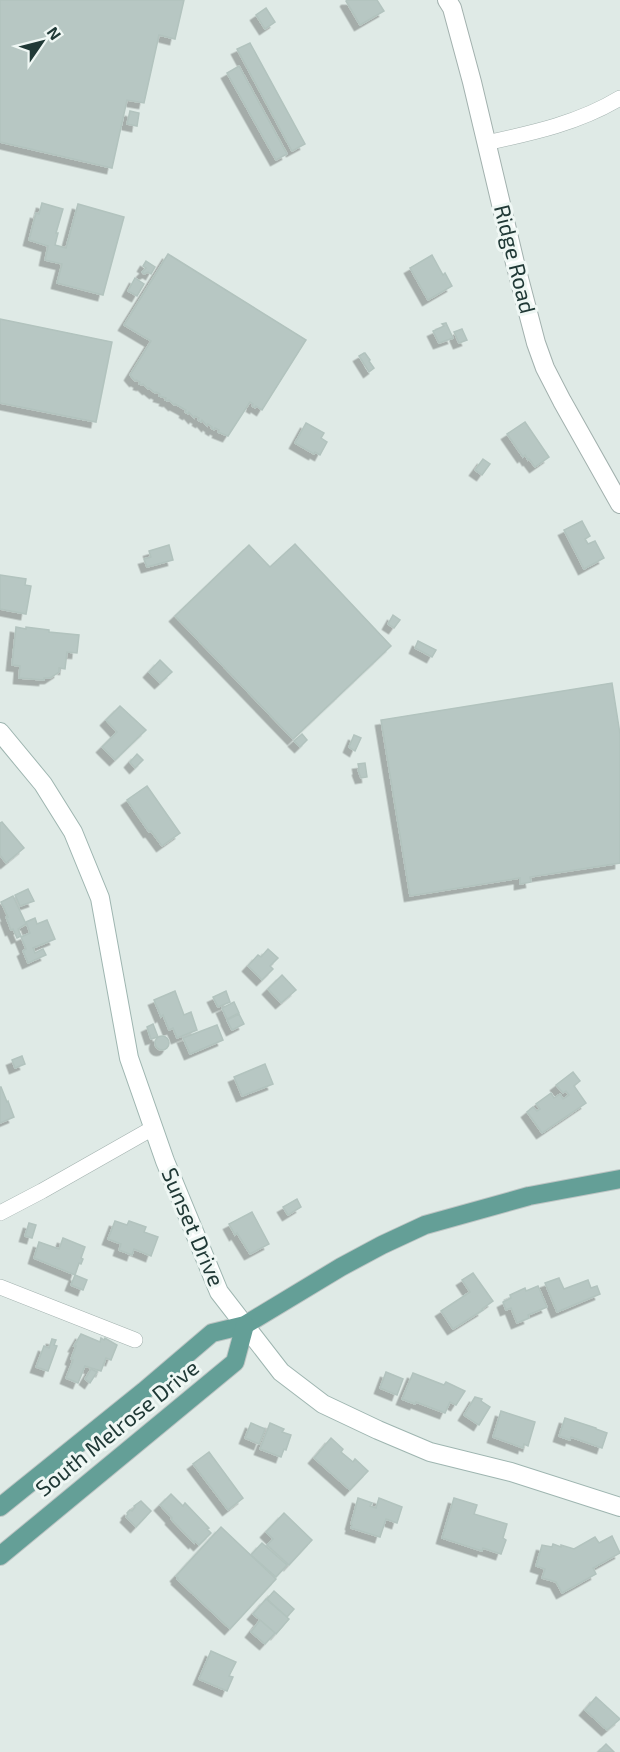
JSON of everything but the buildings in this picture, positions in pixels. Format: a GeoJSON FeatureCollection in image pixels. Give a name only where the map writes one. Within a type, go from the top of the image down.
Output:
{"type":"FeatureCollection","features":[{"type":"Feature","properties":{"kind":"main road","name":"Ridge Road"},"geometry":{"type":"LineString","coordinates":[[447,0],[452,8],[469,71],[536,343],[545,368],[620,504]]}},
{"type":"Feature","properties":{"kind":"main road","name":"Sunset Drive"},"geometry":{"type":"LineString","coordinates":[[0,732],[43,784],[73,832],[100,897],[129,1058],[165,1161],[219,1292],[281,1372],[322,1404],[430,1452],[511,1472],[620,1507]]}},
{"type":"Feature","properties":{"kind":"main road","name":"South Melrose Drive"},"geometry":{"type":"LineString","coordinates":[[0,1507],[212,1333],[245,1325],[341,1267],[425,1225],[529,1196],[620,1179]]}},
{"type":"Feature","properties":{"kind":"main road","name":"South Melrose Drive"},"geometry":{"type":"LineString","coordinates":[[0,1556],[235,1362],[245,1325]]}},
{"type":"Feature","properties":{"kind":"street"},"geometry":{"type":"LineString","coordinates":[[486,143],[570,122],[602,109],[620,98]]}},
{"type":"Feature","properties":{"kind":"street"},"geometry":{"type":"LineString","coordinates":[[0,1213],[153,1128]]}},
{"type":"Feature","properties":{"kind":"street"},"geometry":{"type":"LineString","coordinates":[[0,1287],[135,1340]]}}]}
